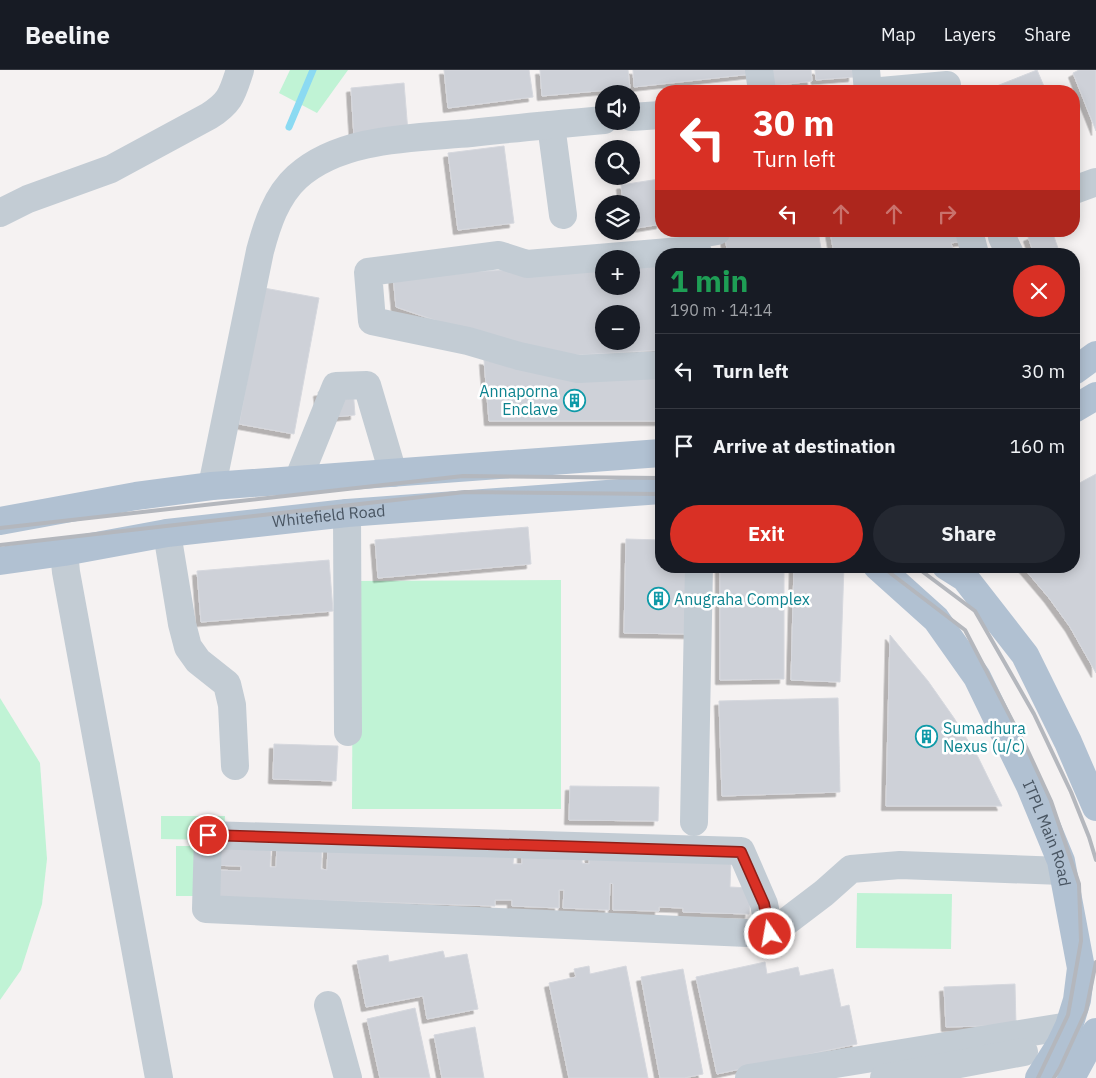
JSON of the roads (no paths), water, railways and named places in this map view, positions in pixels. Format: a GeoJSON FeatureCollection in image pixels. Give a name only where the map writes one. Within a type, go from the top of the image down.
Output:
{"type":"FeatureCollection","features":[{"type":"Feature","properties":{"kind":"main road"},"geometry":{"type":"LineString","coordinates":[[1080,367],[1096,355]]}},
{"type":"Feature","properties":{"kind":"main road"},"geometry":{"type":"LineString","coordinates":[[1080,405],[1096,396]]}},
{"type":"Feature","properties":{"kind":"main road"},"geometry":{"type":"LineString","coordinates":[[0,521],[136,496],[212,486],[655,453]]}},
{"type":"Feature","properties":{"kind":"main road","name":"Whitefield Road"},"geometry":{"type":"LineString","coordinates":[[0,561],[167,534],[347,513],[655,490]]}},
{"type":"Feature","properties":{"kind":"main road","name":"ITPL Main Road"},"geometry":{"type":"LineString","coordinates":[[886,573],[936,619],[977,677],[1030,786],[1061,861],[1081,968],[1077,1000],[1064,1036],[1039,1078]]}},
{"type":"Feature","properties":{"kind":"main road"},"geometry":{"type":"LineString","coordinates":[[957,573],[965,578],[1025,655],[1068,742],[1096,807]]}},
{"type":"Feature","properties":{"kind":"main road"},"geometry":{"type":"LineString","coordinates":[[1071,1078],[1096,1032]]}},
{"type":"Feature","properties":{"kind":"street"},"geometry":{"type":"LineString","coordinates":[[0,212],[28,199],[111,169],[209,116],[230,99],[240,70]]}},
{"type":"Feature","properties":{"kind":"street"},"geometry":{"type":"LineString","coordinates":[[760,70],[761,85]]}},
{"type":"Feature","properties":{"kind":"street"},"geometry":{"type":"LineString","coordinates":[[866,70],[867,85]]}},
{"type":"Feature","properties":{"kind":"street"},"geometry":{"type":"LineString","coordinates":[[640,118],[655,119]]}},
{"type":"Feature","properties":{"kind":"street"},"geometry":{"type":"LineString","coordinates":[[212,486],[260,251],[268,221],[280,199],[296,178],[322,159],[370,143],[595,121]]}},
{"type":"Feature","properties":{"kind":"street"},"geometry":{"type":"LineString","coordinates":[[551,125],[563,215]]}},
{"type":"Feature","properties":{"kind":"street"},"geometry":{"type":"LineString","coordinates":[[1080,188],[1096,182]]}},
{"type":"Feature","properties":{"kind":"street"},"geometry":{"type":"LineString","coordinates":[[655,253],[526,264],[499,255],[368,272],[372,321],[468,341],[519,356],[578,369],[655,365]]}},
{"type":"Feature","properties":{"kind":"street"},"geometry":{"type":"LineString","coordinates":[[298,480],[336,386],[367,385],[393,473]]}},
{"type":"Feature","properties":{"kind":"street"},"geometry":{"type":"LineString","coordinates":[[347,513],[348,732]]}},
{"type":"Feature","properties":{"kind":"street"},"geometry":{"type":"LineString","coordinates":[[167,534],[182,624],[188,647],[198,661],[227,684],[232,704],[235,766]]}},
{"type":"Feature","properties":{"kind":"street"},"geometry":{"type":"LineString","coordinates":[[64,552],[155,1077]]}},
{"type":"Feature","properties":{"kind":"street"},"geometry":{"type":"LineString","coordinates":[[694,822],[699,573]]}},
{"type":"Feature","properties":{"kind":"street"},"geometry":{"type":"LineString","coordinates":[[770,934],[764,904],[741,852],[208,835],[206,909],[770,934],[824,894],[851,869],[900,865],[1062,871]]}},
{"type":"Feature","properties":{"kind":"street"},"geometry":{"type":"LineString","coordinates":[[328,1005],[348,1078]]}},
{"type":"Feature","properties":{"kind":"street"},"geometry":{"type":"LineString","coordinates":[[749,1078],[1064,1036]]}},
{"type":"Feature","properties":{"kind":"street"},"geometry":{"type":"LineString","coordinates":[[884,1078],[1064,1036]]}},
{"type":"Feature","properties":{"kind":"waterway"},"geometry":{"type":"LineString","coordinates":[[289,127],[313,70]]}},
{"type":"Feature","properties":{"kind":"railway"},"geometry":{"type":"LineString","coordinates":[[0,528],[463,476],[655,478]]}},
{"type":"Feature","properties":{"kind":"railway"},"geometry":{"type":"LineString","coordinates":[[0,545],[465,492],[655,494]]}},
{"type":"Feature","properties":{"kind":"railway"},"geometry":{"type":"LineString","coordinates":[[890,573],[965,630],[1027,749],[1051,801],[1079,884],[1081,941],[1068,1015],[1038,1078]]}},
{"type":"Feature","properties":{"kind":"railway"},"geometry":{"type":"LineString","coordinates":[[924,573],[975,611],[1034,714],[1071,792],[1096,860]]}},
{"type":"Feature","properties":{"kind":"railway"},"geometry":{"type":"LineString","coordinates":[[1054,1078],[1086,1011],[1096,962]]}},
{"type":"Feature","properties":{"kind":"place","name":"Annaporna Enclave"},"geometry":{"type":"Point","coordinates":[574,400]}},
{"type":"Feature","properties":{"kind":"place","name":"Anugraha Complex"},"geometry":{"type":"Point","coordinates":[658,599]}},
{"type":"Feature","properties":{"kind":"place","name":"Sumadhura Nexus (u/c)"},"geometry":{"type":"Point","coordinates":[927,737]}}]}
